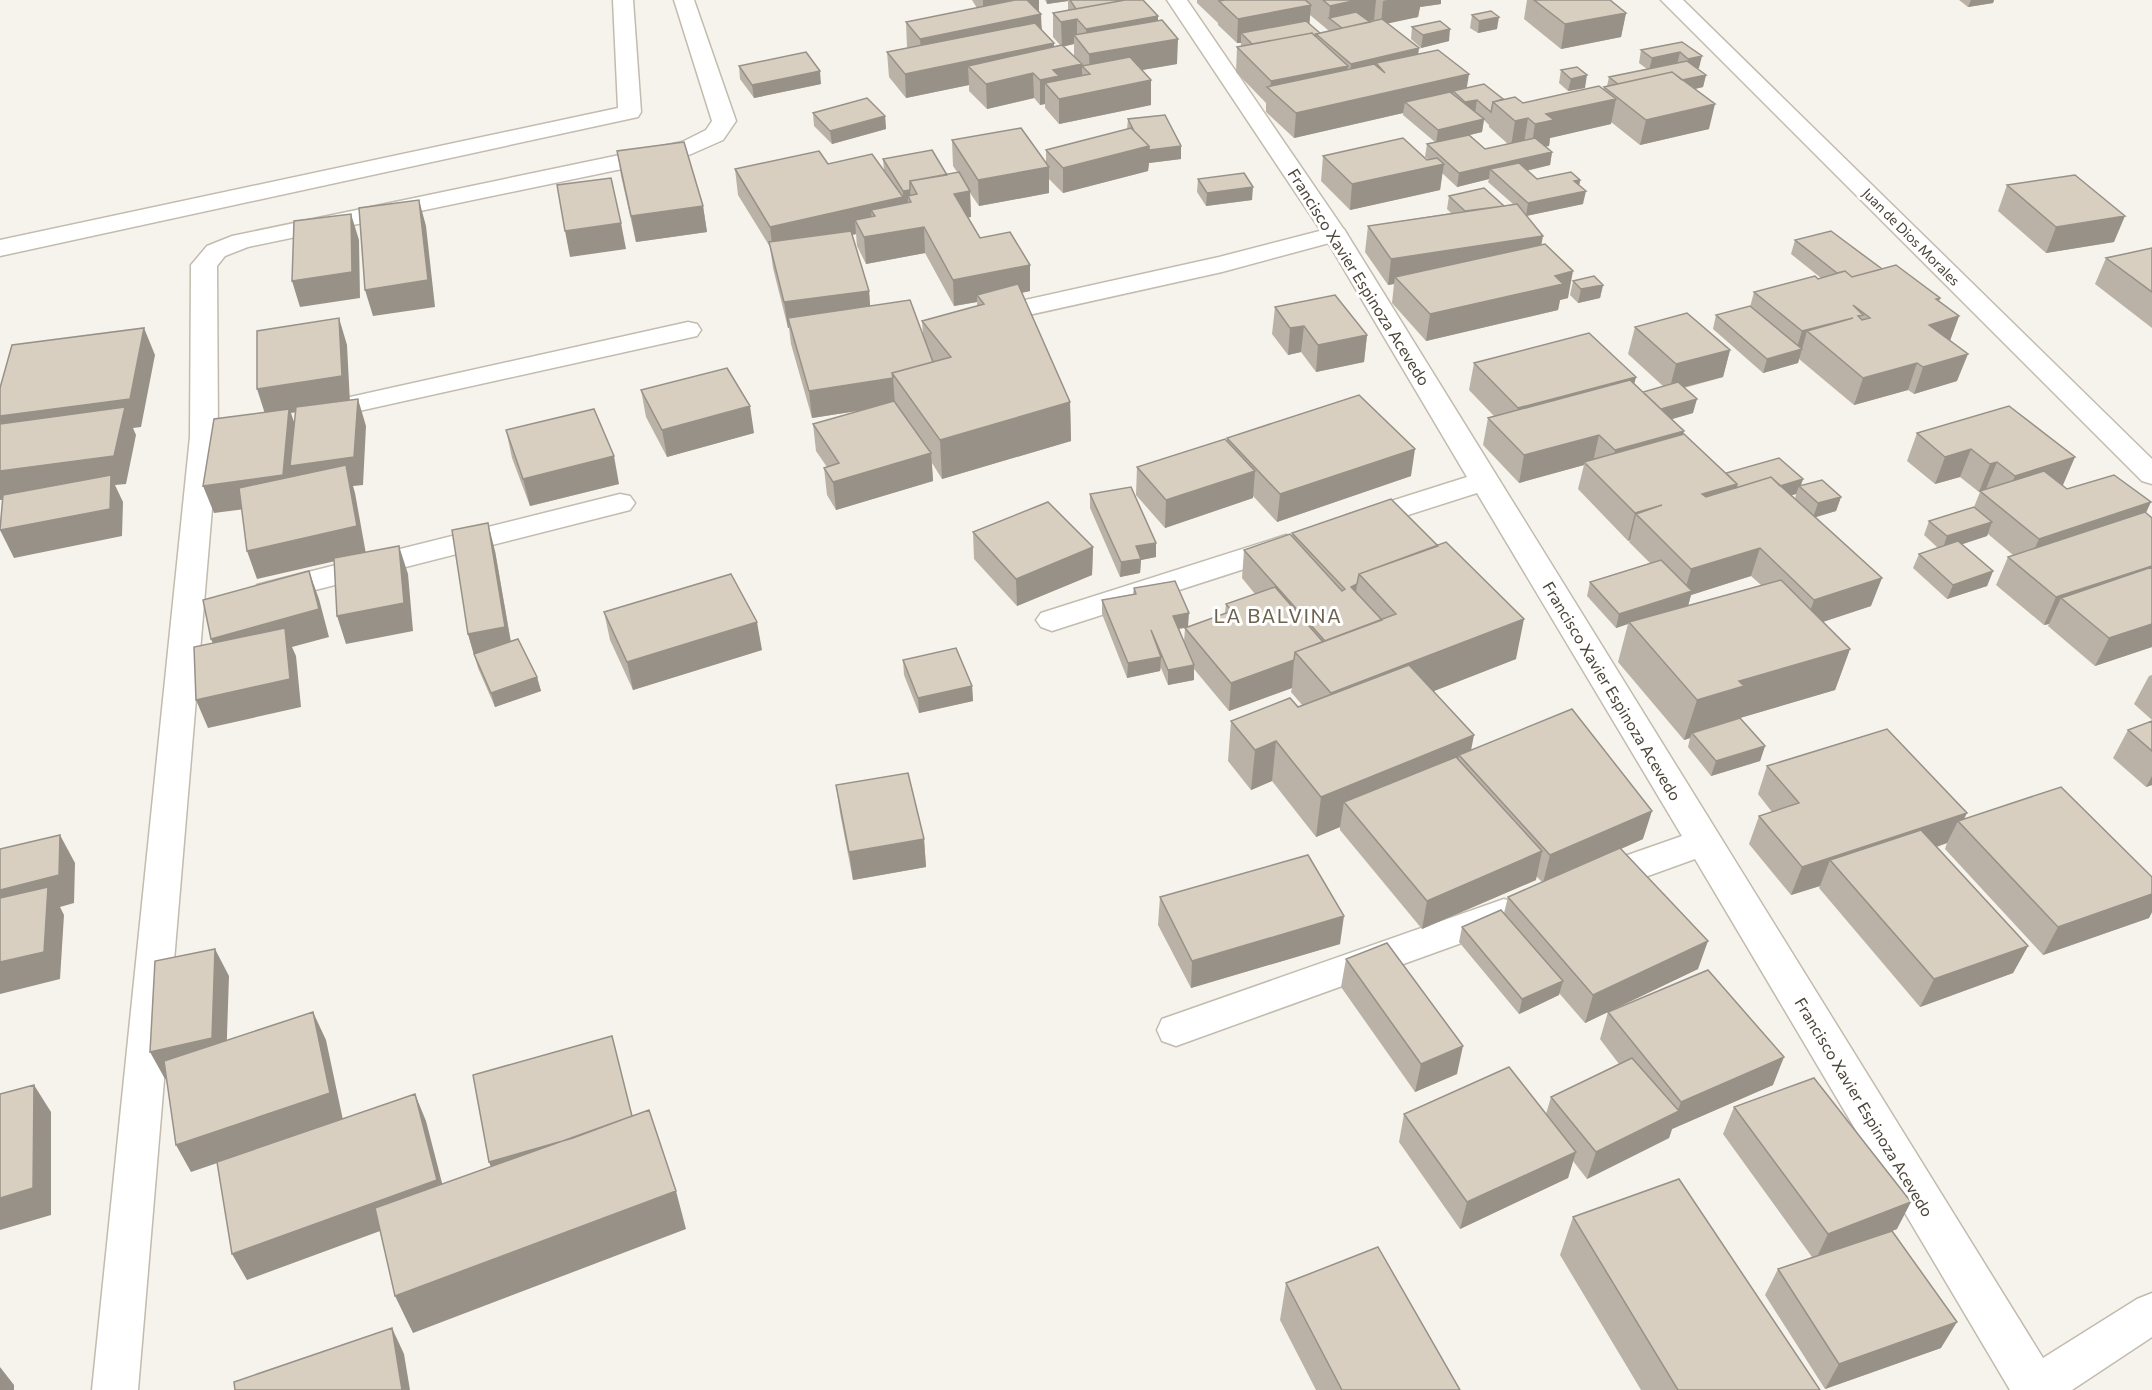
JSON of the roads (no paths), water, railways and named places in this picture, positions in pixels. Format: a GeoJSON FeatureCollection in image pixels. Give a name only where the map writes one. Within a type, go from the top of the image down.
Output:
{"type":"FeatureCollection","features":[{"type":"Feature","properties":{"kind":"street"},"geometry":{"type":"LineString","coordinates":[[0,248],[630,112],[623,0]]}},
{"type":"Feature","properties":{"kind":"street"},"geometry":{"type":"LineString","coordinates":[[115,1390],[188,612],[216,435],[204,265],[216,251],[241,241],[689,148],[715,135],[724,121],[684,0]]}},
{"type":"Feature","properties":{"kind":"street","name":"Francisco Xavier Espinoza Acevedo"},"geometry":{"type":"LineString","coordinates":[[1177,0],[1335,234],[2035,1390]]}},
{"type":"Feature","properties":{"kind":"street","name":"Juan de Dios Morales"},"geometry":{"type":"LineString","coordinates":[[1671,0],[2152,475]]}},
{"type":"Feature","properties":{"kind":"street"},"geometry":{"type":"LineString","coordinates":[[961,322],[1222,264],[1335,234]]}},
{"type":"Feature","properties":{"kind":"street"},"geometry":{"type":"LineString","coordinates":[[285,419],[688,330]]}},
{"type":"Feature","properties":{"kind":"street"},"geometry":{"type":"LineString","coordinates":[[1053,620],[1485,481]]}},
{"type":"Feature","properties":{"kind":"street"},"geometry":{"type":"LineString","coordinates":[[188,612],[620,503]]}},
{"type":"Feature","properties":{"kind":"street"},"geometry":{"type":"LineString","coordinates":[[1176,1030],[1704,842]]}},
{"type":"Feature","properties":{"kind":"street"},"geometry":{"type":"LineString","coordinates":[[2035,1390],[2152,1313]]}},
{"type":"Feature","properties":{"kind":"district","name":"LA BALVINA"},"geometry":{"type":"Point","coordinates":[1278,616]}}]}
